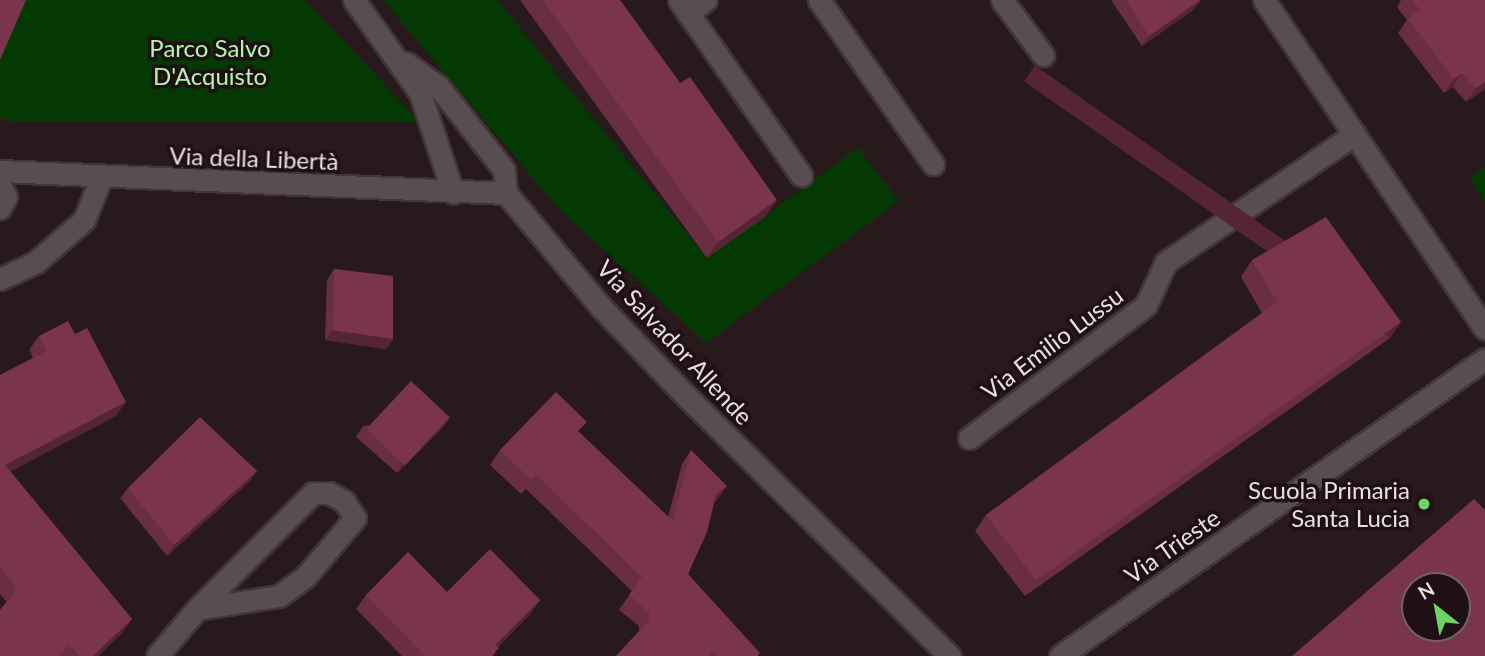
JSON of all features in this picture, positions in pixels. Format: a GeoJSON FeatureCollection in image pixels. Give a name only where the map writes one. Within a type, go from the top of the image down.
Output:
{"type":"FeatureCollection","features":[{"type":"Feature","properties":{"kind":"street","name":"Via Salvador Allende"},"geometry":{"type":"LineString","coordinates":[[354,0],[420,93],[453,193]]}},
{"type":"Feature","properties":{"kind":"street"},"geometry":{"type":"LineString","coordinates":[[706,0],[683,7],[801,175]]}},
{"type":"Feature","properties":{"kind":"street"},"geometry":{"type":"LineString","coordinates":[[818,0],[933,164]]}},
{"type":"Feature","properties":{"kind":"street"},"geometry":{"type":"LineString","coordinates":[[1002,0],[1043,55]]}},
{"type":"Feature","properties":{"kind":"street"},"geometry":{"type":"LineString","coordinates":[[1264,0],[1485,329]]}},
{"type":"Feature","properties":{"kind":"street","name":"Via Salvador Allende"},"geometry":{"type":"LineString","coordinates":[[387,50],[438,86],[504,170],[506,193],[601,307],[678,388],[950,656]]}},
{"type":"Feature","properties":{"kind":"street","name":"Via Emilio Lussu"},"geometry":{"type":"LineString","coordinates":[[969,438],[1146,305],[1166,262],[1355,134]]}},
{"type":"Feature","properties":{"kind":"street","name":"Via della Libertà"},"geometry":{"type":"LineString","coordinates":[[0,171],[101,178],[506,193]]}},
{"type":"Feature","properties":{"kind":"street"},"geometry":{"type":"LineString","coordinates":[[0,279],[36,262],[84,220],[101,178]]}},
{"type":"Feature","properties":{"kind":"street"},"geometry":{"type":"LineString","coordinates":[[0,185],[6,197],[0,208]]}},
{"type":"Feature","properties":{"kind":"street","name":"Via Trieste"},"geometry":{"type":"LineString","coordinates":[[1060,656],[1485,359]]}},
{"type":"Feature","properties":{"kind":"street"},"geometry":{"type":"LineString","coordinates":[[157,656],[197,609],[313,493],[329,493],[344,501],[355,519],[305,577],[279,596],[197,609]]}},
{"type":"Feature","properties":{"kind":"green space","name":"Parco Salvo D'Acquisto"},"geometry":{"type":"Polygon","coordinates":[[[22,0],[305,0],[420,122],[14,122],[0,118],[0,50],[22,0]]]}},
{"type":"Feature","properties":{"kind":"green space"},"geometry":{"type":"Polygon","coordinates":[[[383,0],[497,0],[707,258],[858,148],[899,201],[706,343],[558,208],[383,0]]]}},
{"type":"Feature","properties":{"kind":"green space"},"geometry":{"type":"Polygon","coordinates":[[[1485,167],[1485,203],[1470,177],[1485,167]]]}},
{"type":"Feature","properties":{"kind":"building"},"geometry":{"type":"Polygon","coordinates":[[[0,0],[26,0],[0,60],[0,0]]]}},
{"type":"Feature","properties":{"kind":"building"},"geometry":{"type":"Polygon","coordinates":[[[543,0],[620,0],[680,83],[690,77],[777,200],[718,242],[543,0]]]}},
{"type":"Feature","properties":{"kind":"building"},"geometry":{"type":"Polygon","coordinates":[[[1126,0],[1200,0],[1149,36],[1126,0]]]}},
{"type":"Feature","properties":{"kind":"building"},"geometry":{"type":"Polygon","coordinates":[[[1412,0],[1485,0],[1485,82],[1476,88],[1462,73],[1454,79],[1408,19],[1420,10],[1412,0]]]}},
{"type":"Feature","properties":{"kind":"building"},"geometry":{"type":"Polygon","coordinates":[[[1326,217],[1401,322],[1036,580],[986,515],[1277,302],[1252,260],[1326,217]]]}},
{"type":"Feature","properties":{"kind":"building"},"geometry":{"type":"Polygon","coordinates":[[[334,269],[393,276],[393,339],[333,330],[334,269]]]}},
{"type":"Feature","properties":{"kind":"building"},"geometry":{"type":"Polygon","coordinates":[[[68,321],[75,334],[87,328],[126,402],[5,465],[132,619],[93,656],[79,656],[69,645],[59,656],[1,656],[0,610],[17,589],[0,567],[0,375],[47,351],[39,336],[68,321]]]}},
{"type":"Feature","properties":{"kind":"building"},"geometry":{"type":"Polygon","coordinates":[[[411,381],[450,417],[405,465],[366,429],[411,381]]]}},
{"type":"Feature","properties":{"kind":"building"},"geometry":{"type":"Polygon","coordinates":[[[556,392],[587,422],[578,431],[673,521],[691,450],[727,486],[716,495],[707,532],[688,574],[760,653],[758,656],[717,656],[712,651],[708,656],[616,656],[649,621],[649,612],[629,595],[642,577],[536,475],[531,480],[500,450],[556,392]]]}},
{"type":"Feature","properties":{"kind":"building"},"geometry":{"type":"Polygon","coordinates":[[[200,417],[257,471],[174,545],[128,488],[200,417]]]}},
{"type":"Feature","properties":{"kind":"building"},"geometry":{"type":"Polygon","coordinates":[[[1474,499],[1485,510],[1485,656],[1292,656],[1474,499]]]}},
{"type":"Feature","properties":{"kind":"building"},"geometry":{"type":"Polygon","coordinates":[[[490,549],[540,600],[495,645],[499,648],[491,656],[425,656],[366,595],[408,552],[447,592],[490,549]]]}},
{"type":"Feature","properties":{"kind":"place","name":"Scuola Primaria Santa Lucia"},"geometry":{"type":"Point","coordinates":[1424,504]}}]}
